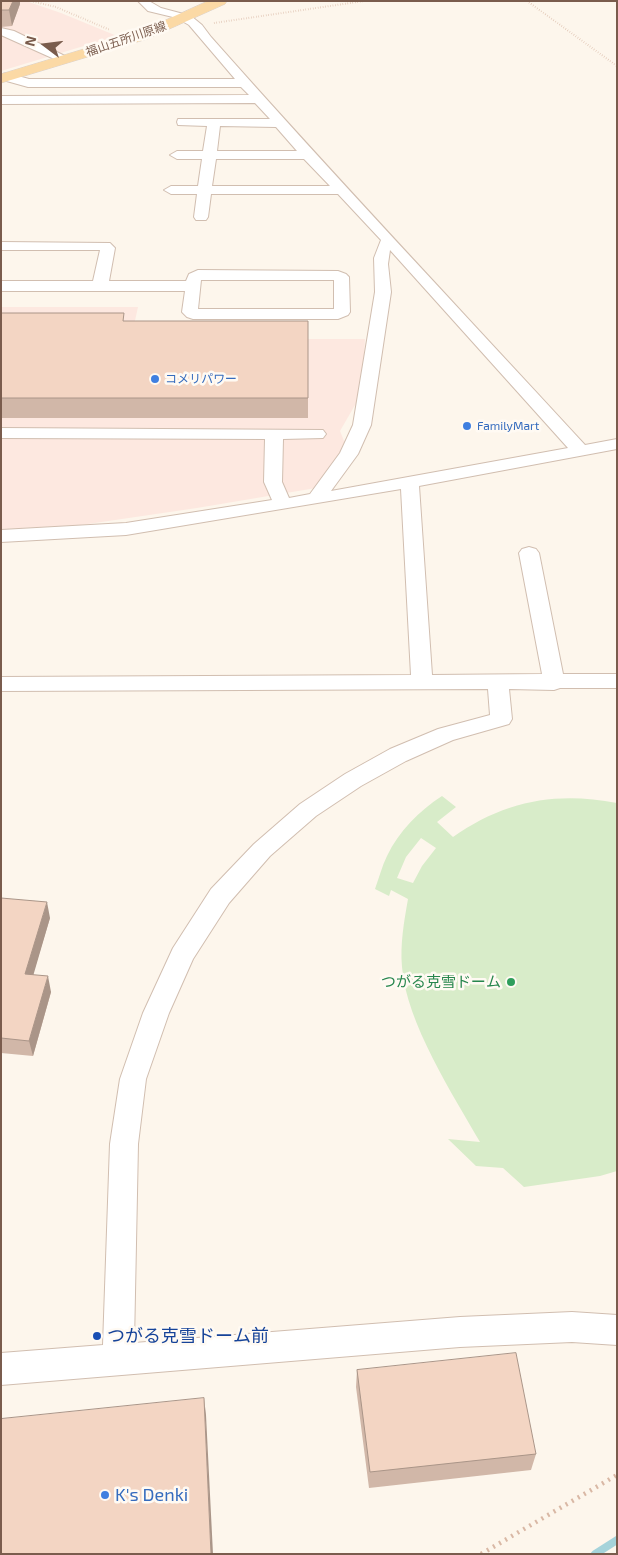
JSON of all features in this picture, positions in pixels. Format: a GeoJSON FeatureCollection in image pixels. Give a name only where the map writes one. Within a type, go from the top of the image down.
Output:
{"type":"FeatureCollection","features":[{"type":"Feature","properties":{"kind":"main road","name":"福山五所川原線"},"geometry":{"type":"LineString","coordinates":[[4,78],[142,36],[186,18],[220,1]]}},
{"type":"Feature","properties":{"kind":"street"},"geometry":{"type":"LineString","coordinates":[[143,1],[148,8],[186,18],[198,27],[206,39],[308,155],[389,240],[580,450]]}},
{"type":"Feature","properties":{"kind":"street"},"geometry":{"type":"LineString","coordinates":[[1,31],[10,33],[65,60]]}},
{"type":"Feature","properties":{"kind":"street"},"geometry":{"type":"LineString","coordinates":[[4,78],[28,83],[246,84]]}},
{"type":"Feature","properties":{"kind":"street"},"geometry":{"type":"LineString","coordinates":[[1,100],[259,99]]}},
{"type":"Feature","properties":{"kind":"street"},"geometry":{"type":"LineString","coordinates":[[183,122],[280,122]]}},
{"type":"Feature","properties":{"kind":"street"},"geometry":{"type":"LineString","coordinates":[[201,217],[214,122]]}},
{"type":"Feature","properties":{"kind":"street"},"geometry":{"type":"LineString","coordinates":[[177,155],[308,155]]}},
{"type":"Feature","properties":{"kind":"street"},"geometry":{"type":"LineString","coordinates":[[171,190],[341,190]]}},
{"type":"Feature","properties":{"kind":"street"},"geometry":{"type":"LineString","coordinates":[[316,499],[349,454],[362,425],[383,292],[383,272],[380,264],[383,247],[389,240]]}},
{"type":"Feature","properties":{"kind":"street"},"geometry":{"type":"LineString","coordinates":[[1,246],[105,246],[108,248],[100,286]]}},
{"type":"Feature","properties":{"kind":"street"},"geometry":{"type":"LineString","coordinates":[[198,275],[338,276],[341,277],[342,312],[338,314],[193,314],[190,312],[193,286],[194,277],[198,275]]}},
{"type":"Feature","properties":{"kind":"street"},"geometry":{"type":"LineString","coordinates":[[1,286],[193,286]]}},
{"type":"Feature","properties":{"kind":"street"},"geometry":{"type":"LineString","coordinates":[[1,433],[317,434]]}},
{"type":"Feature","properties":{"kind":"street"},"geometry":{"type":"LineString","coordinates":[[274,434],[273,482],[284,504]]}},
{"type":"Feature","properties":{"kind":"street"},"geometry":{"type":"LineString","coordinates":[[1,536],[126,529],[316,499],[617,444]]}},
{"type":"Feature","properties":{"kind":"street"},"geometry":{"type":"LineString","coordinates":[[410,481],[422,683]]}},
{"type":"Feature","properties":{"kind":"street"},"geometry":{"type":"LineString","coordinates":[[529,553],[554,683]]}},
{"type":"Feature","properties":{"kind":"street"},"geometry":{"type":"LineString","coordinates":[[1,684],[554,683],[617,681]]}},
{"type":"Feature","properties":{"kind":"street"},"geometry":{"type":"LineString","coordinates":[[118,1360],[124,1144],[133,1079],[156,1013],[182,955],[220,896],[262,850],[308,810],[353,780],[398,754],[446,734],[501,719],[498,683]]}},
{"type":"Feature","properties":{"kind":"street"},"geometry":{"type":"LineString","coordinates":[[1,1369],[460,1332],[572,1326],[617,1330]]}},
{"type":"Feature","properties":{"kind":"path"},"geometry":{"type":"LineString","coordinates":[[31,1],[56,7],[103,28],[142,36]]}},
{"type":"Feature","properties":{"kind":"path"},"geometry":{"type":"LineString","coordinates":[[198,27],[224,20],[364,1]]}},
{"type":"Feature","properties":{"kind":"path"},"geometry":{"type":"LineString","coordinates":[[528,1],[617,66]]}},
{"type":"Feature","properties":{"kind":"path"},"geometry":{"type":"LineString","coordinates":[[481,1554],[617,1475]]}},
{"type":"Feature","properties":{"kind":"shaded area"},"geometry":{"type":"Polygon","coordinates":[[[1,1],[26,1],[117,36],[1,71],[1,1]]]}},
{"type":"Feature","properties":{"kind":"shaded area"},"geometry":{"type":"Polygon","coordinates":[[[1,307],[138,307],[131,339],[365,339],[362,393],[340,431],[346,446],[338,455],[331,470],[316,488],[81,525],[1,529],[1,307]]]}},
{"type":"Feature","properties":{"kind":"green space","name":"つがる克雪ドーム"},"geometry":{"type":"Polygon","coordinates":[[[442,796],[456,807],[437,822],[453,837],[492,815],[511,807],[531,802],[573,798],[617,803],[617,1171],[600,1176],[524,1187],[503,1168],[476,1166],[448,1139],[480,1142],[432,1058],[412,1011],[405,988],[402,950],[408,899],[391,890],[389,896],[375,889],[385,860],[397,838],[410,822],[442,796]],[[421,838],[406,857],[397,878],[413,883],[422,866],[436,848],[421,838]]]}},
{"type":"Feature","properties":{"kind":"building"},"geometry":{"type":"Polygon","coordinates":[[[1,1],[13,1],[9,10],[1,10],[1,1]]]}},
{"type":"Feature","properties":{"kind":"building","name":"コメリパワー"},"geometry":{"type":"Polygon","coordinates":[[[1,313],[124,313],[123,321],[308,321],[308,398],[1,398],[1,313]]]}},
{"type":"Feature","properties":{"kind":"building"},"geometry":{"type":"Polygon","coordinates":[[[1,898],[47,902],[25,974],[48,976],[29,1041],[1,1038],[1,898]]]}},
{"type":"Feature","properties":{"kind":"building"},"geometry":{"type":"Polygon","coordinates":[[[516,1353],[536,1454],[370,1472],[357,1370],[516,1353]]]}},
{"type":"Feature","properties":{"kind":"building","name":"K's Denki"},"geometry":{"type":"Polygon","coordinates":[[[204,1398],[211,1554],[1,1554],[1,1419],[204,1398]]]}},
{"type":"Feature","properties":{"kind":"waterway"},"geometry":{"type":"LineString","coordinates":[[595,1554],[617,1540]]}},
{"type":"Feature","properties":{"kind":"place","name":"コメリパワー"},"geometry":{"type":"Point","coordinates":[155,379]}},
{"type":"Feature","properties":{"kind":"place","name":"FamilyMart"},"geometry":{"type":"Point","coordinates":[467,426]}},
{"type":"Feature","properties":{"kind":"place","name":"つがる克雪ドーム"},"geometry":{"type":"Point","coordinates":[511,982]}},
{"type":"Feature","properties":{"kind":"place","name":"つがる克雪ドーム前"},"geometry":{"type":"Point","coordinates":[97,1336]}},
{"type":"Feature","properties":{"kind":"place","name":"K's Denki"},"geometry":{"type":"Point","coordinates":[105,1495]}}]}
